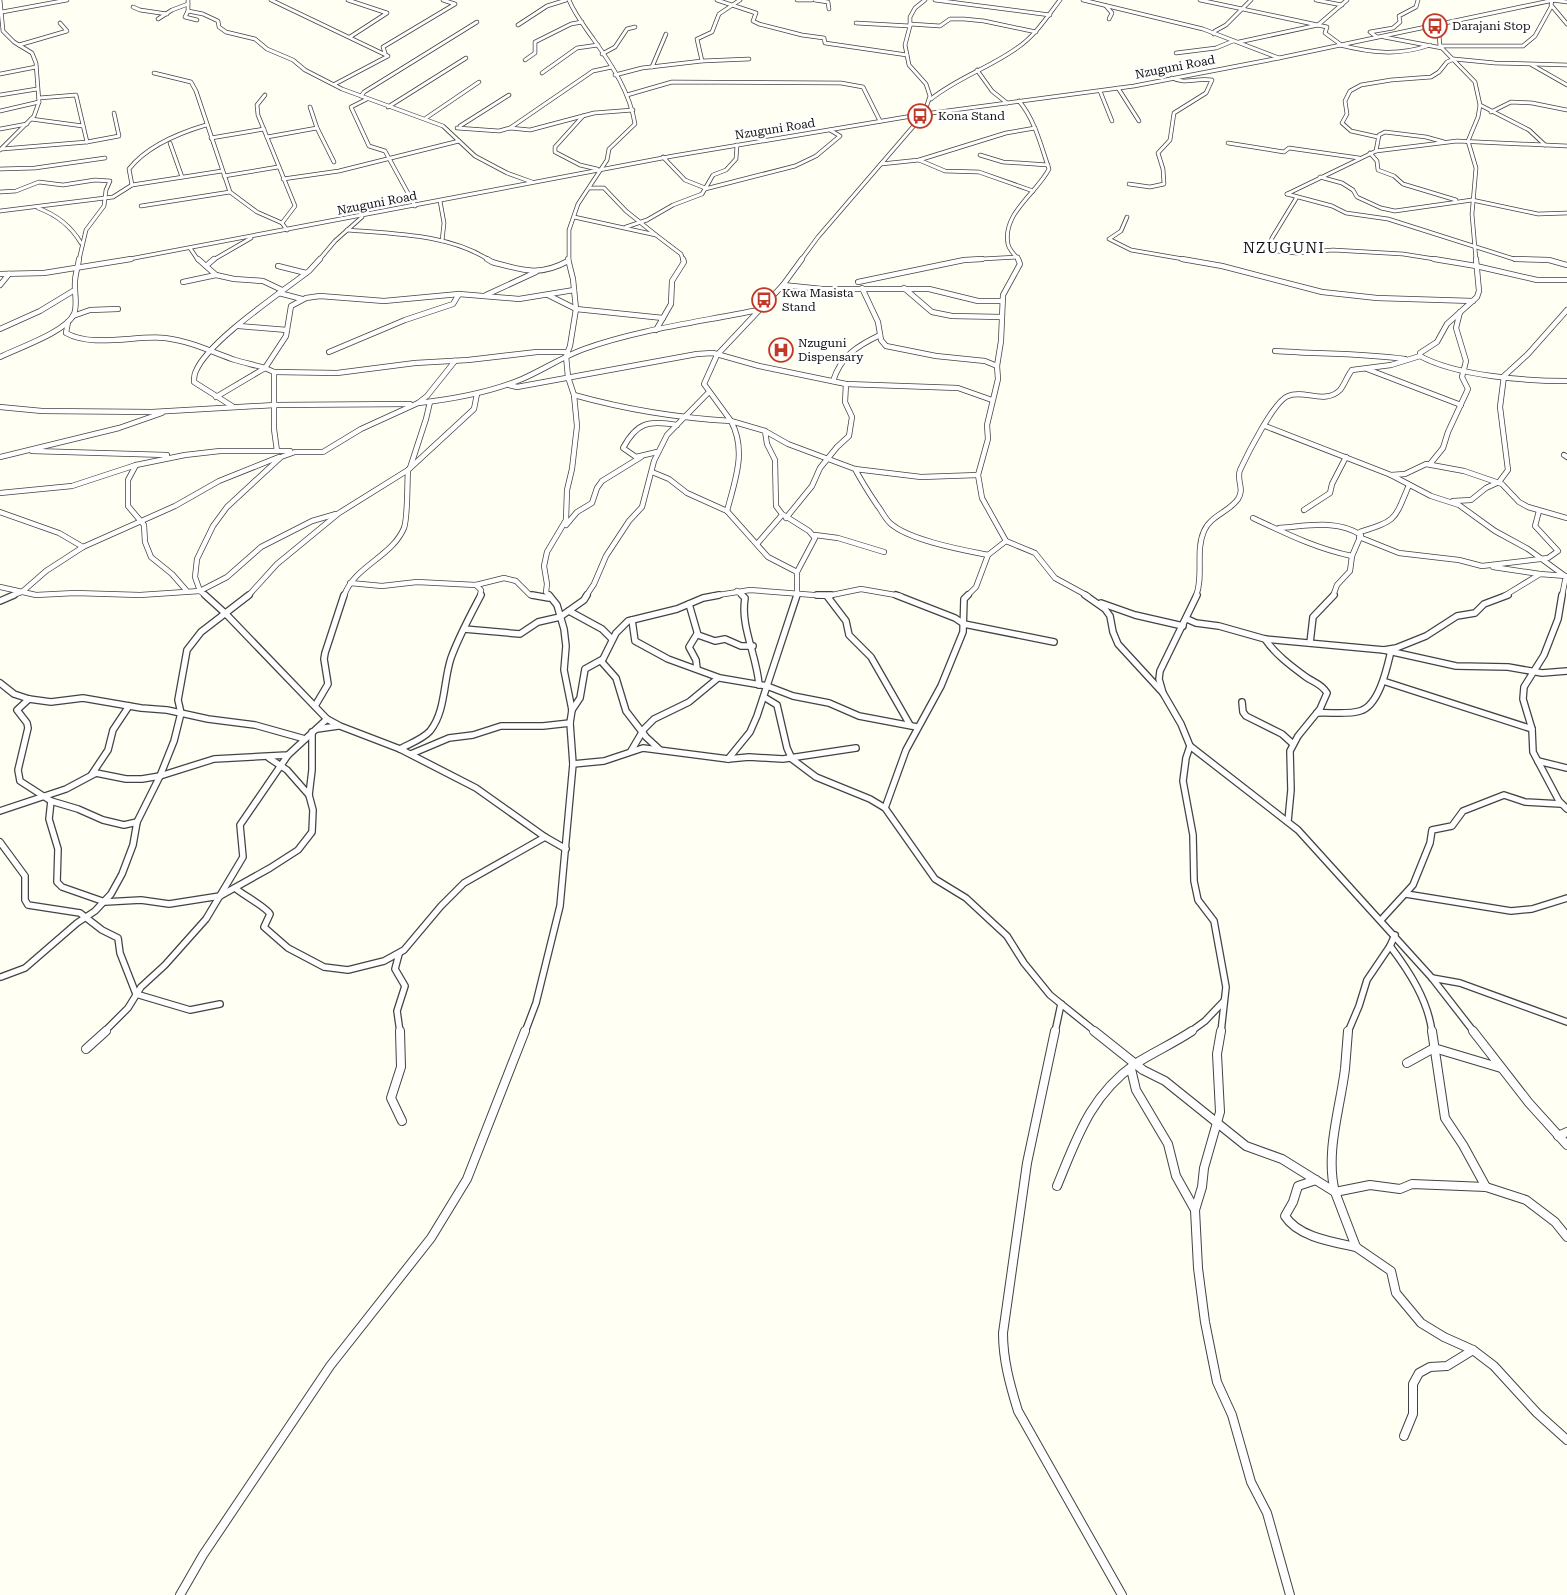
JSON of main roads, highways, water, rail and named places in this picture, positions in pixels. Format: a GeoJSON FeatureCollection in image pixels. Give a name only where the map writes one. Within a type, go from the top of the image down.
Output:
{"type":"FeatureCollection","features":[{"type":"Feature","properties":{"kind":"place","name":"Darajani Stop"},"geometry":{"type":"Point","coordinates":[1435,26]}},
{"type":"Feature","properties":{"kind":"place","name":"Kona Stand"},"geometry":{"type":"Point","coordinates":[920,116]}},
{"type":"Feature","properties":{"kind":"place","name":"Kwa Masista Stand"},"geometry":{"type":"Point","coordinates":[764,300]}},
{"type":"Feature","properties":{"kind":"place","name":"Nzuguni Dispensary"},"geometry":{"type":"Point","coordinates":[781,350]}},
{"type":"Feature","properties":{"kind":"district","name":"NZUGUNI"},"geometry":{"type":"Point","coordinates":[1284,248]}}]}
